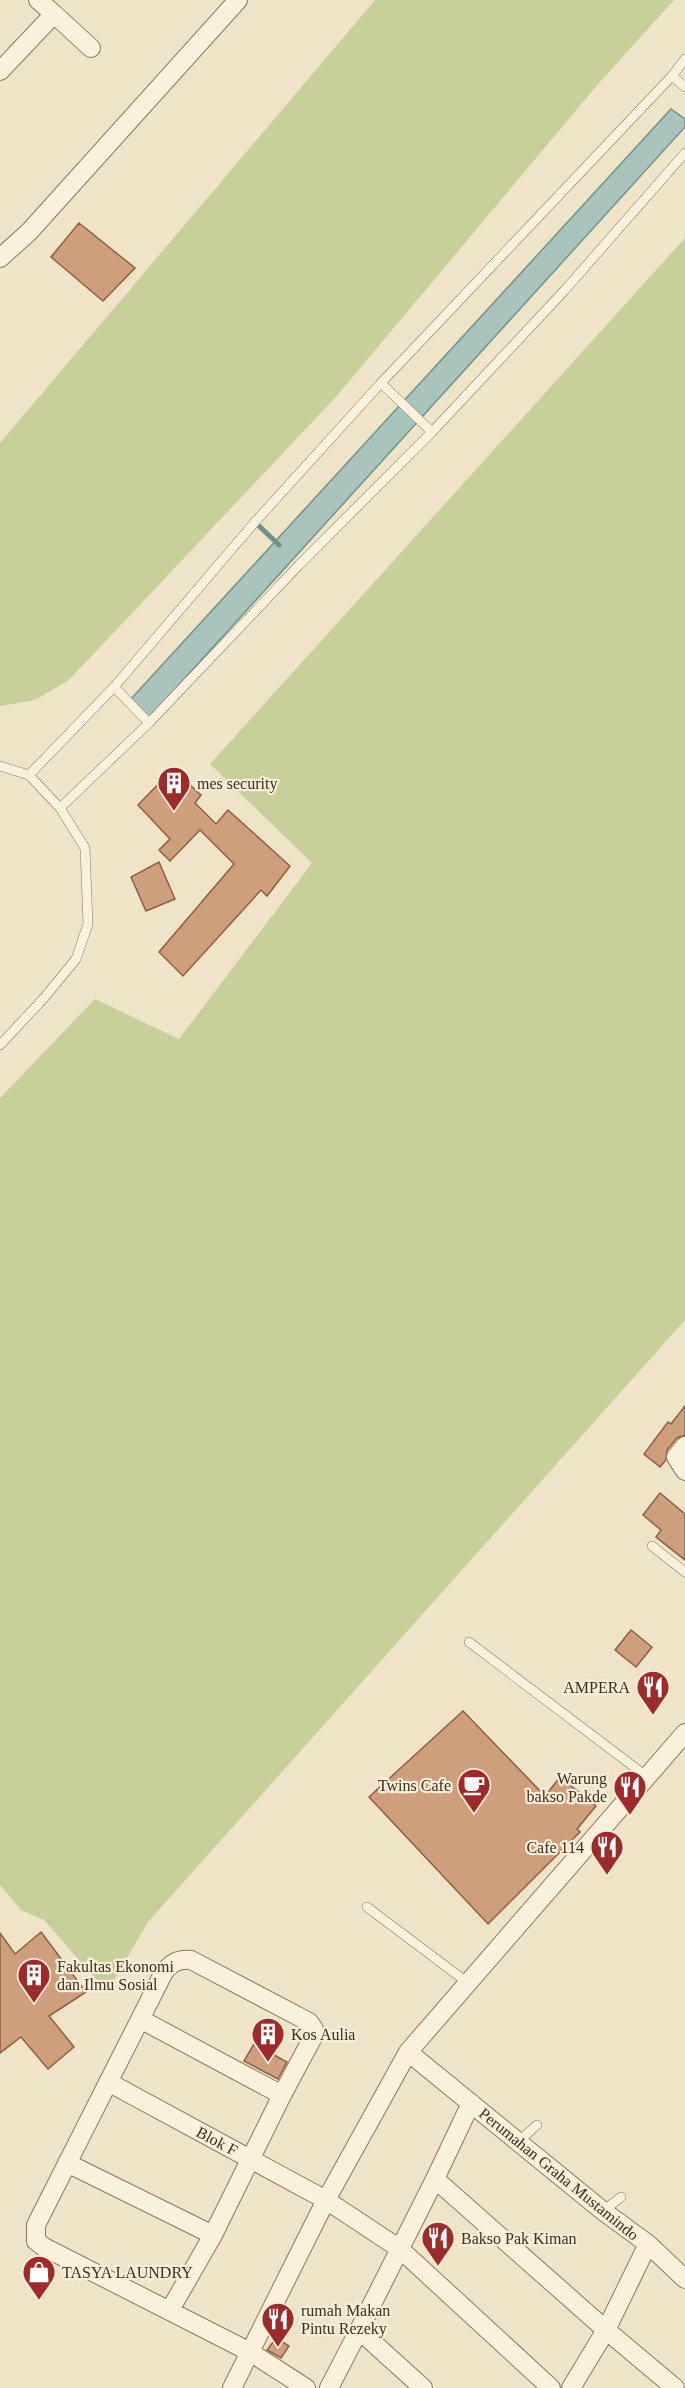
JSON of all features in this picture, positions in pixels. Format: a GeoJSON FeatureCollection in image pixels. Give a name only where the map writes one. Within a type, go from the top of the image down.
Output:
{"type":"FeatureCollection","features":[{"type":"Feature","properties":{"kind":"street"},"geometry":{"type":"LineString","coordinates":[[38,0],[91,48]]}},
{"type":"Feature","properties":{"kind":"street"},"geometry":{"type":"LineString","coordinates":[[0,258],[29,232],[238,0]]}},
{"type":"Feature","properties":{"kind":"street"},"geometry":{"type":"LineString","coordinates":[[0,71],[54,14]]}},
{"type":"Feature","properties":{"kind":"street"},"geometry":{"type":"LineString","coordinates":[[685,1446],[676,1457],[685,1471]]}},
{"type":"Feature","properties":{"kind":"street"},"geometry":{"type":"LineString","coordinates":[[232,2388],[326,2200],[408,2052],[685,1733]]}},
{"type":"Feature","properties":{"kind":"street"},"geometry":{"type":"LineString","coordinates":[[170,2310],[213,2235],[313,2037],[314,2029],[309,2022],[191,1960],[180,1960],[170,1964],[164,1972],[36,2225],[36,2241],[250,2352],[306,2388]]}},
{"type":"Feature","properties":{"kind":"street"},"geometry":{"type":"LineString","coordinates":[[140,2019],[282,2095]]}},
{"type":"Feature","properties":{"kind":"street","name":"Perumahan Graha Mustamindo"},"geometry":{"type":"LineString","coordinates":[[408,2052],[603,2211],[648,2244],[685,2279]]}},
{"type":"Feature","properties":{"kind":"street","name":"Blok F"},"geometry":{"type":"LineString","coordinates":[[108,2082],[326,2200]]}},
{"type":"Feature","properties":{"kind":"street","name":"Perumahan Graha Mustamindo"},"geometry":{"type":"LineString","coordinates":[[329,2388],[471,2103]]}},
{"type":"Feature","properties":{"kind":"street"},"geometry":{"type":"LineString","coordinates":[[67,2163],[213,2235]]}},
{"type":"Feature","properties":{"kind":"street"},"geometry":{"type":"LineString","coordinates":[[435,2179],[675,2388]]}},
{"type":"Feature","properties":{"kind":"street"},"geometry":{"type":"LineString","coordinates":[[326,2200],[400,2249],[551,2388]]}},
{"type":"Feature","properties":{"kind":"street","name":"Perumahan Graha Mustamindo"},"geometry":{"type":"LineString","coordinates":[[571,2388],[606,2330],[648,2244]]}},
{"type":"Feature","properties":{"kind":"street"},"geometry":{"type":"LineString","coordinates":[[359,2330],[423,2388]]}},
{"type":"Feature","properties":{"kind":"lane"},"geometry":{"type":"LineString","coordinates":[[29,775],[69,733],[117,691],[255,522],[381,383],[672,76],[685,59]]}},
{"type":"Feature","properties":{"kind":"lane"},"geometry":{"type":"LineString","coordinates":[[672,76],[684,86]]}},
{"type":"Feature","properties":{"kind":"lane"},"geometry":{"type":"LineString","coordinates":[[60,808],[432,432],[564,291],[685,153]]}},
{"type":"Feature","properties":{"kind":"lane"},"geometry":{"type":"LineString","coordinates":[[381,383],[432,432]]}},
{"type":"Feature","properties":{"kind":"lane"},"geometry":{"type":"LineString","coordinates":[[117,691],[146,720]]}},
{"type":"Feature","properties":{"kind":"lane"},"geometry":{"type":"LineString","coordinates":[[0,766],[29,775],[60,808],[85,848],[88,924],[75,959],[44,998],[2,1037]]}},
{"type":"Feature","properties":{"kind":"lane"},"geometry":{"type":"LineString","coordinates":[[652,1545],[685,1572]]}},
{"type":"Feature","properties":{"kind":"lane"},"geometry":{"type":"LineString","coordinates":[[469,1642],[646,1776]]}},
{"type":"Feature","properties":{"kind":"lane"},"geometry":{"type":"LineString","coordinates":[[367,1906],[468,1983]]}},
{"type":"Feature","properties":{"kind":"lane"},"geometry":{"type":"LineString","coordinates":[[519,2142],[537,2125]]}},
{"type":"Feature","properties":{"kind":"lane"},"geometry":{"type":"LineString","coordinates":[[603,2211],[621,2198]]}},
{"type":"Feature","properties":{"kind":"green space"},"geometry":{"type":"Polygon","coordinates":[[[375,0],[674,0],[599,83],[335,398],[69,680],[35,700],[0,706],[0,443],[375,0]]]}},
{"type":"Feature","properties":{"kind":"green space"},"geometry":{"type":"Polygon","coordinates":[[[685,238],[685,1320],[148,1922],[107,1992],[44,1920],[21,1910],[0,1885],[0,1098],[95,999],[179,1039],[312,863],[210,764],[685,238]]]}},
{"type":"Feature","properties":{"kind":"water"},"geometry":{"type":"Polygon","coordinates":[[[671,109],[685,119],[685,127],[148,719],[130,700],[671,109]]]}},
{"type":"Feature","properties":{"kind":"building"},"geometry":{"type":"Polygon","coordinates":[[[79,223],[135,268],[103,301],[51,257],[79,223]]]}},
{"type":"Feature","properties":{"kind":"building"},"geometry":{"type":"Polygon","coordinates":[[[173,769],[201,795],[195,803],[216,824],[228,810],[290,866],[267,896],[261,890],[183,976],[159,952],[234,864],[200,830],[170,861],[159,850],[170,839],[138,805],[173,769]]]}},
{"type":"Feature","properties":{"kind":"building"},"geometry":{"type":"Polygon","coordinates":[[[159,862],[175,899],[146,911],[131,877],[159,862]]]}},
{"type":"Feature","properties":{"kind":"building"},"geometry":{"type":"Polygon","coordinates":[[[685,1406],[685,1435],[677,1438],[667,1450],[666,1460],[660,1467],[644,1454],[668,1422],[671,1424],[685,1406]]]}},
{"type":"Feature","properties":{"kind":"building"},"geometry":{"type":"Polygon","coordinates":[[[660,1493],[685,1514],[685,1560],[656,1537],[661,1530],[643,1515],[660,1493]]]}},
{"type":"Feature","properties":{"kind":"building"},"geometry":{"type":"Polygon","coordinates":[[[631,1630],[652,1647],[636,1667],[615,1650],[631,1630]]]}},
{"type":"Feature","properties":{"kind":"building","name":"Twins Cafe"},"geometry":{"type":"Polygon","coordinates":[[[463,1711],[545,1796],[560,1777],[596,1806],[577,1829],[580,1832],[488,1924],[369,1797],[463,1711]]]}},
{"type":"Feature","properties":{"kind":"building","name":"Fakultas Ekonomi dan Ilmu Sosial"},"geometry":{"type":"Polygon","coordinates":[[[41,1932],[86,1992],[49,2016],[74,2047],[48,2069],[21,2037],[0,2053],[0,1933],[15,1954],[41,1932]]]}},
{"type":"Feature","properties":{"kind":"building","name":"Kos Aulia"},"geometry":{"type":"Polygon","coordinates":[[[254,2044],[287,2062],[278,2079],[244,2061],[254,2044]]]}},
{"type":"Feature","properties":{"kind":"building","name":"rumah Makan Pintu Rezeky"},"geometry":{"type":"Polygon","coordinates":[[[276,2338],[289,2346],[281,2358],[267,2350],[276,2338]]]}},
{"type":"Feature","properties":{"kind":"waterway"},"geometry":{"type":"LineString","coordinates":[[255,522],[279,545]]}},
{"type":"Feature","properties":{"kind":"place","name":"mes security"},"geometry":{"type":"Point","coordinates":[174,812]}},
{"type":"Feature","properties":{"kind":"place","name":"AMPERA"},"geometry":{"type":"Point","coordinates":[653,1716]}},
{"type":"Feature","properties":{"kind":"place","name":"Twins Cafe"},"geometry":{"type":"Point","coordinates":[474,1814]}},
{"type":"Feature","properties":{"kind":"place","name":"Warung bakso Pakde"},"geometry":{"type":"Point","coordinates":[630,1816]}},
{"type":"Feature","properties":{"kind":"place","name":"Cafe 114"},"geometry":{"type":"Point","coordinates":[607,1876]}},
{"type":"Feature","properties":{"kind":"place","name":"Fakultas Ekonomi dan Ilmu Sosial"},"geometry":{"type":"Point","coordinates":[34,2004]}},
{"type":"Feature","properties":{"kind":"place","name":"Kos Aulia"},"geometry":{"type":"Point","coordinates":[268,2063]}},
{"type":"Feature","properties":{"kind":"place","name":"Bakso Pak Kiman"},"geometry":{"type":"Point","coordinates":[438,2267]}},
{"type":"Feature","properties":{"kind":"place","name":"TASYA LAUNDRY"},"geometry":{"type":"Point","coordinates":[39,2301]}},
{"type":"Feature","properties":{"kind":"place","name":"rumah Makan Pintu Rezeky"},"geometry":{"type":"Point","coordinates":[278,2348]}}]}
